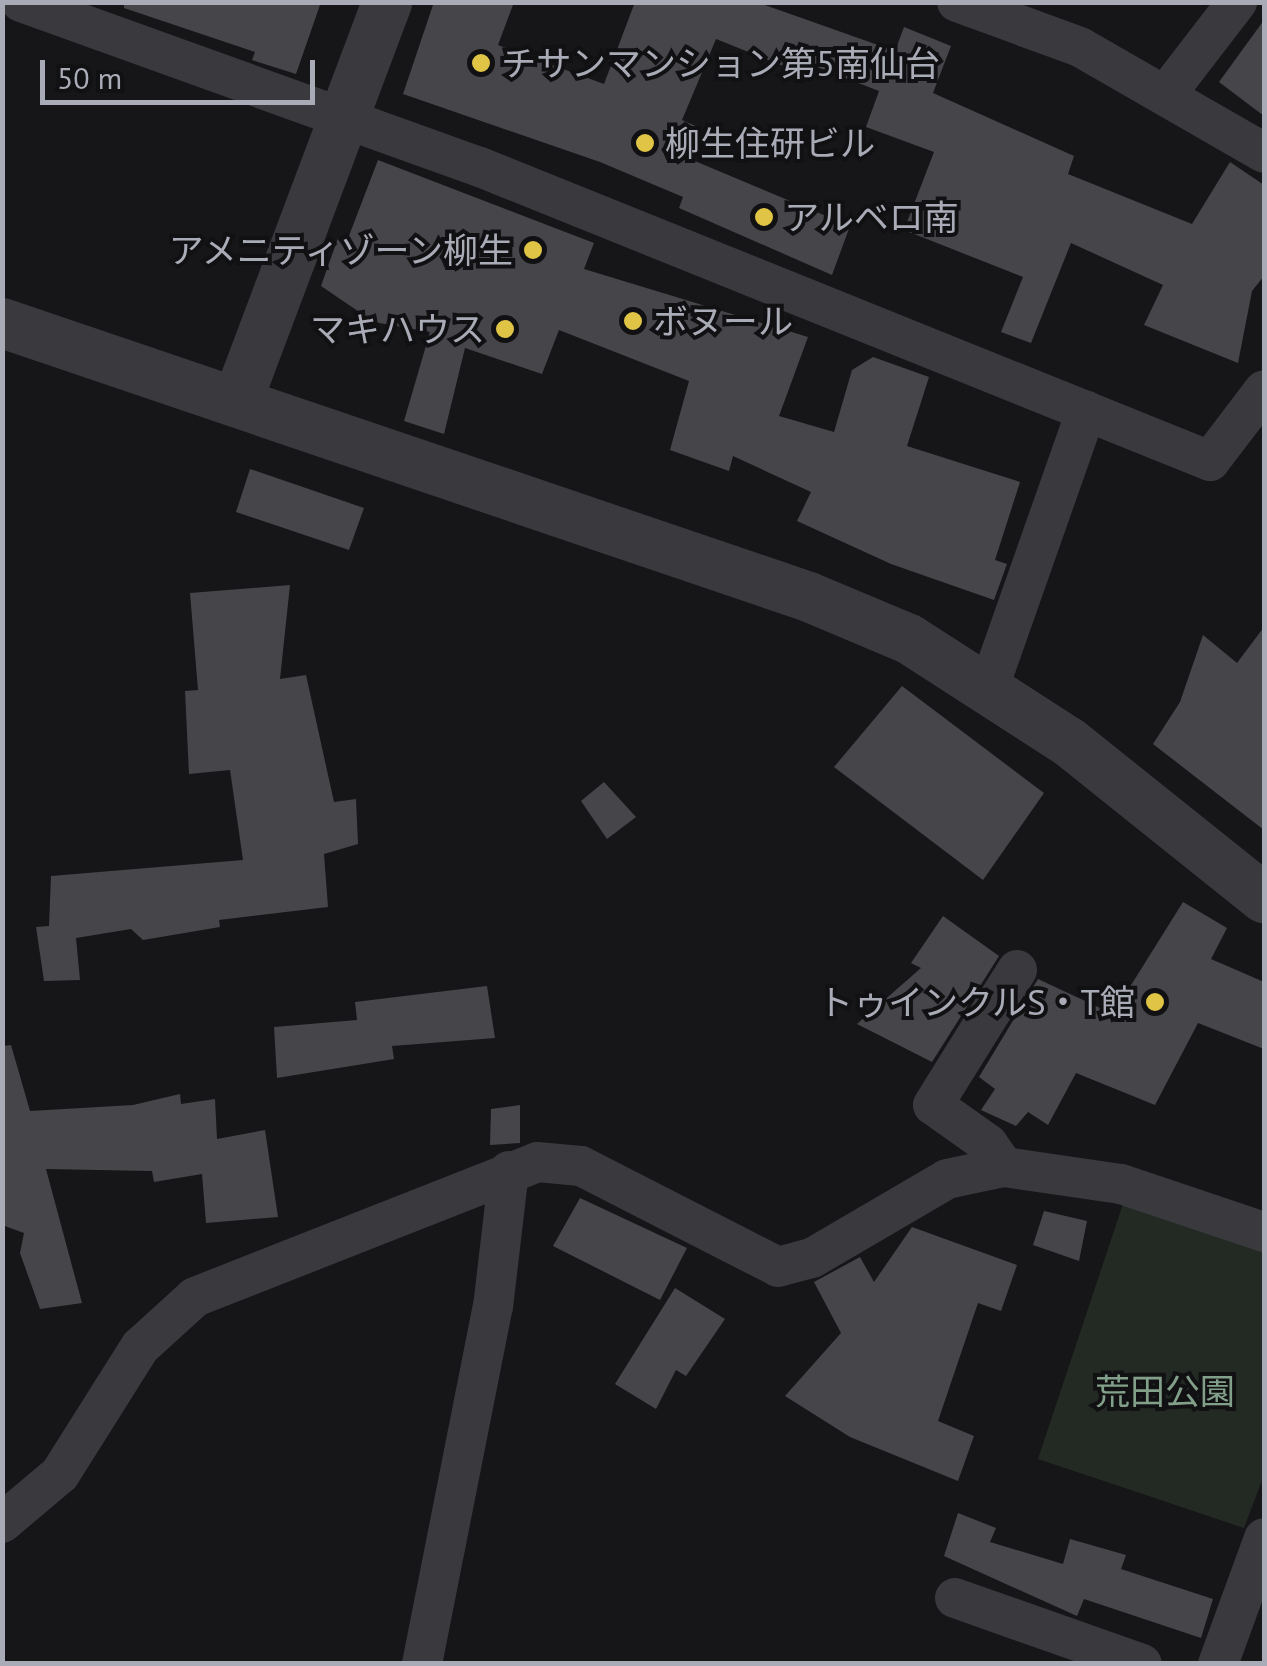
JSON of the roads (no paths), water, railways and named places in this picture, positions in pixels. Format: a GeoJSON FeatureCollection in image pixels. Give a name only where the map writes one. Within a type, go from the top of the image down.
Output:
{"type":"FeatureCollection","features":[{"type":"Feature","properties":{"kind":"street"},"geometry":{"type":"LineString","coordinates":[[21,2],[345,116],[1210,461],[1264,390]]}},
{"type":"Feature","properties":{"kind":"street"},"geometry":{"type":"LineString","coordinates":[[237,402],[387,2]]}},
{"type":"Feature","properties":{"kind":"street"},"geometry":{"type":"LineString","coordinates":[[957,2],[1080,47],[1167,93],[1264,153]]}},
{"type":"Feature","properties":{"kind":"street"},"geometry":{"type":"LineString","coordinates":[[1167,93],[1237,2]]}},
{"type":"Feature","properties":{"kind":"street"},"geometry":{"type":"LineString","coordinates":[[2,323],[809,597],[908,639],[989,686],[1258,879]]}},
{"type":"Feature","properties":{"kind":"street"},"geometry":{"type":"LineString","coordinates":[[989,686],[1086,411]]}},
{"type":"Feature","properties":{"kind":"street"},"geometry":{"type":"LineString","coordinates":[[1004,1167],[988,1144],[933,1105],[1017,970]]}},
{"type":"Feature","properties":{"kind":"street"},"geometry":{"type":"LineString","coordinates":[[2,1523],[60,1474],[140,1348],[195,1296],[537,1162],[581,1166],[778,1267],[812,1258],[947,1178],[1004,1167],[1121,1184],[1264,1232]]}},
{"type":"Feature","properties":{"kind":"street"},"geometry":{"type":"LineString","coordinates":[[422,1664],[493,1307],[509,1171]]}},
{"type":"Feature","properties":{"kind":"street"},"geometry":{"type":"LineString","coordinates":[[1218,1664],[1264,1538]]}},
{"type":"Feature","properties":{"kind":"street"},"geometry":{"type":"LineString","coordinates":[[956,1598],[1142,1664]]}},
{"type":"Feature","properties":{"kind":"place","name":"チサンマンション第5南仙台"},"geometry":{"type":"Point","coordinates":[481,63]}},
{"type":"Feature","properties":{"kind":"place","name":"柳生住研ビル"},"geometry":{"type":"Point","coordinates":[645,143]}},
{"type":"Feature","properties":{"kind":"place","name":"アルベロ南"},"geometry":{"type":"Point","coordinates":[764,217]}},
{"type":"Feature","properties":{"kind":"place","name":"アメニティゾーン柳生"},"geometry":{"type":"Point","coordinates":[533,250]}},
{"type":"Feature","properties":{"kind":"place","name":"ボヌール"},"geometry":{"type":"Point","coordinates":[633,321]}},
{"type":"Feature","properties":{"kind":"place","name":"マキハウス"},"geometry":{"type":"Point","coordinates":[505,329]}},
{"type":"Feature","properties":{"kind":"place","name":"トゥインクルS・T館"},"geometry":{"type":"Point","coordinates":[1155,1002]}},
{"type":"Feature","properties":{"kind":"park label","name":"荒田公園"},"geometry":{"type":"Point","coordinates":[1165,1391]}}]}
